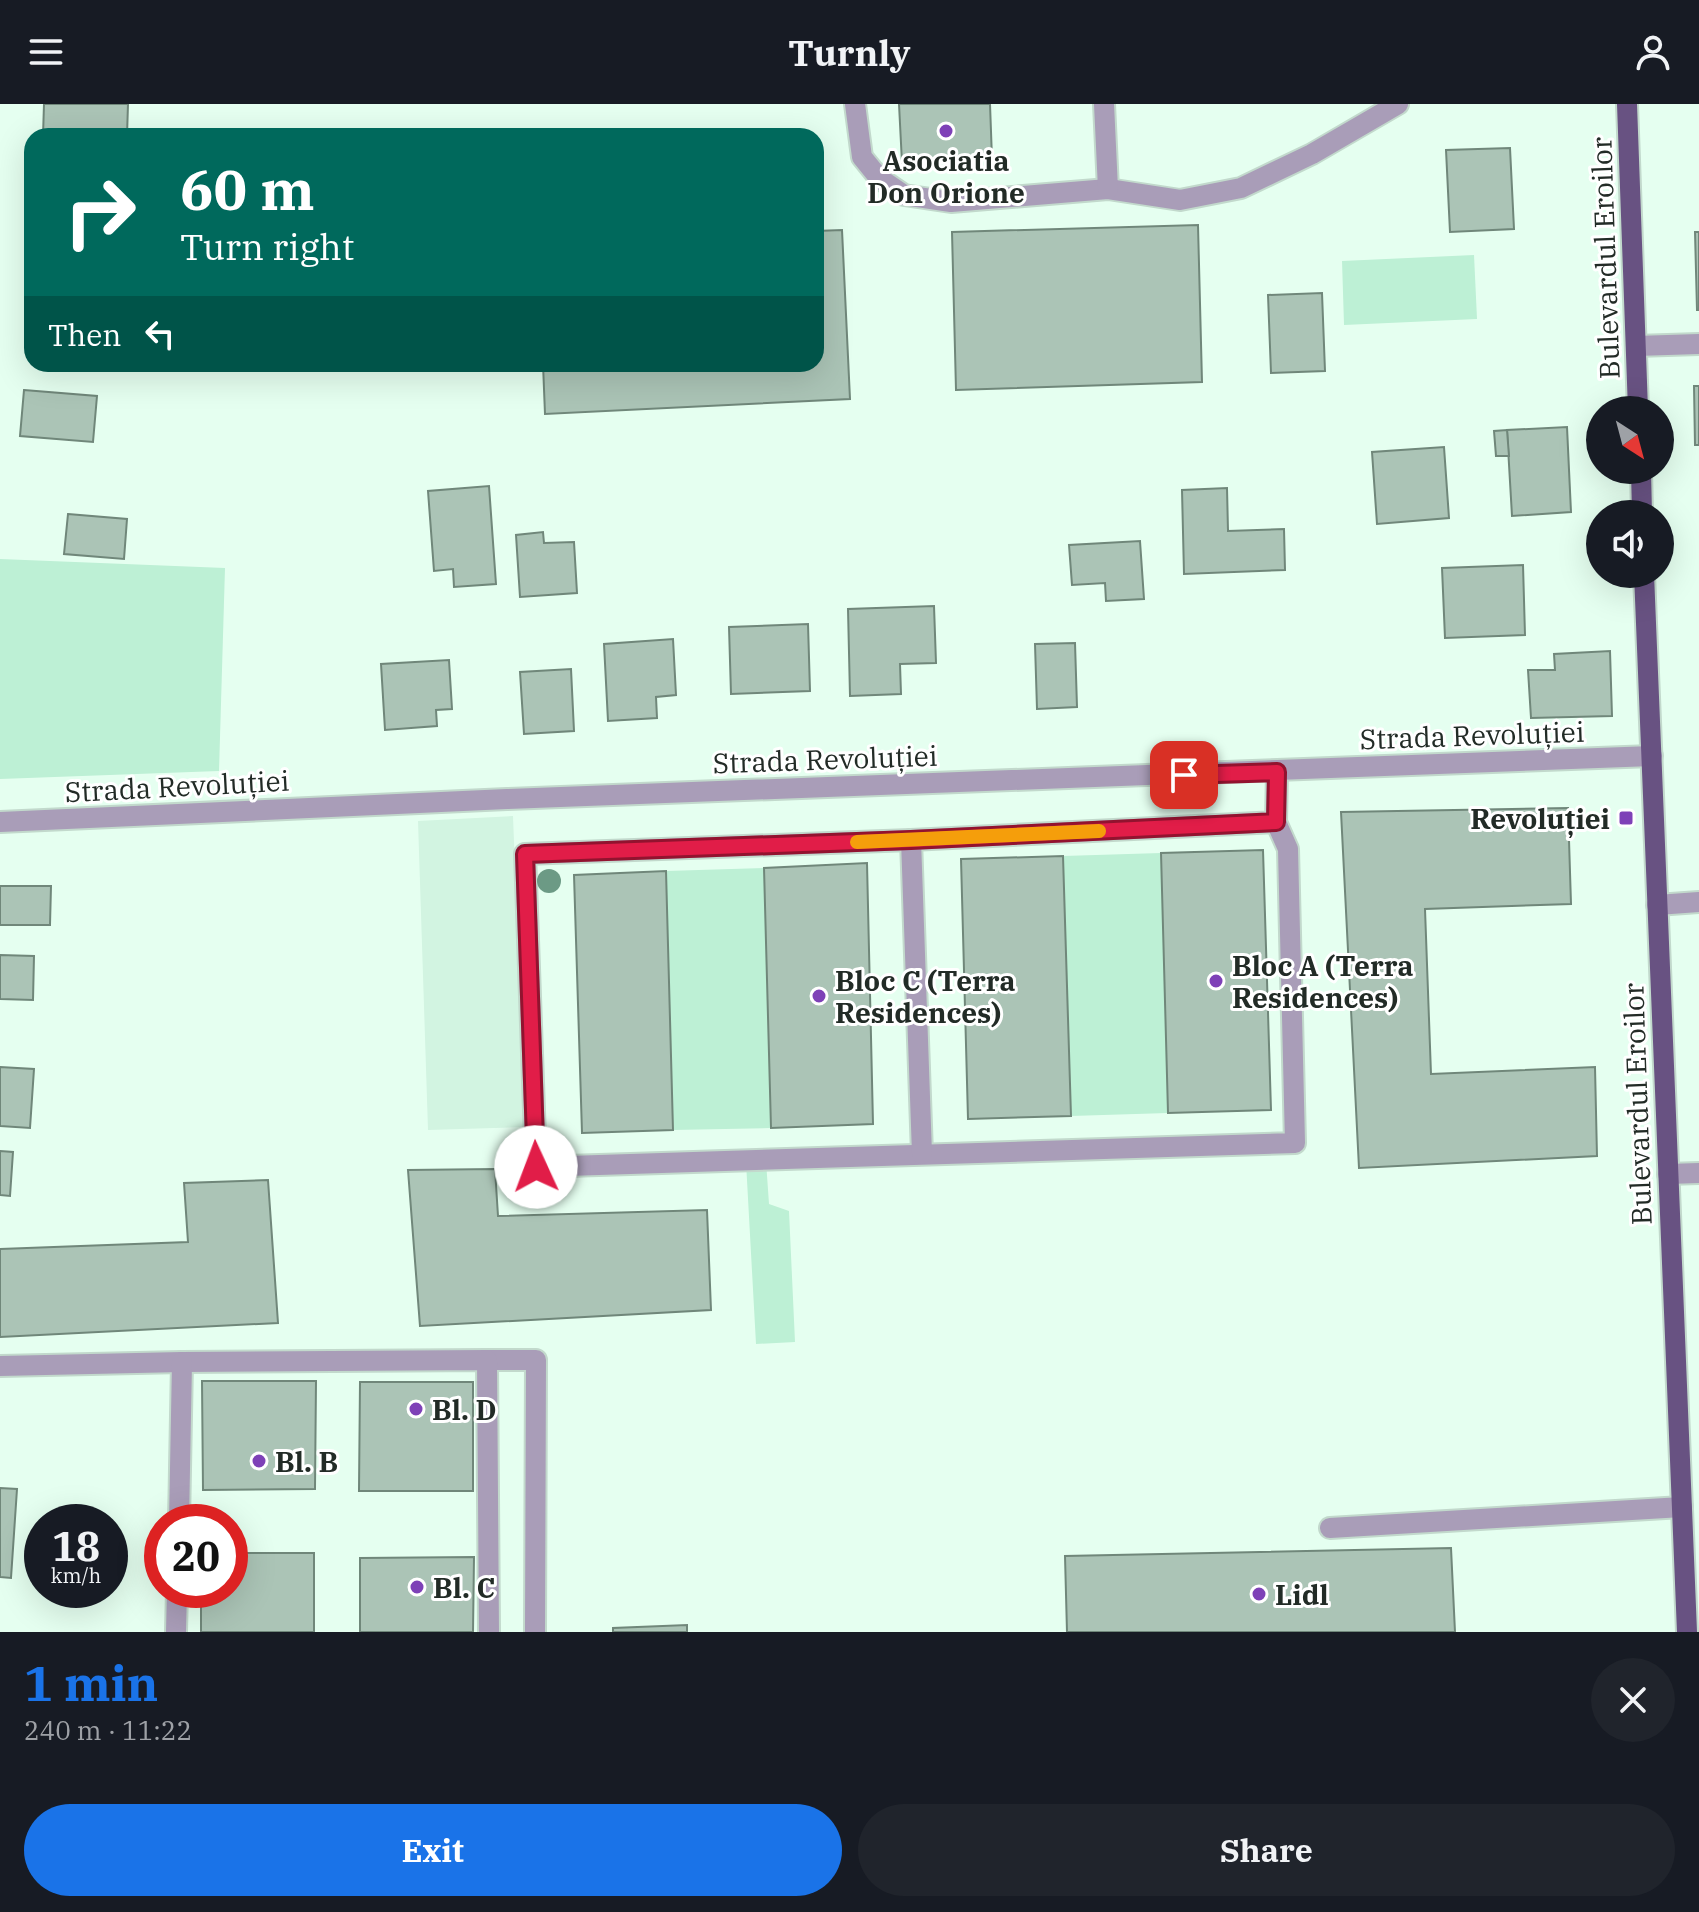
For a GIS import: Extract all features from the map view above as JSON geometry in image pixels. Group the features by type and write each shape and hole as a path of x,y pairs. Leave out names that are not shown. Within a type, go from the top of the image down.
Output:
{"main road":[{"name":"Bulevardul Eroilor","path":"1627,104 1638,396"},
{"name":"Bulevardul Eroilor","path":"1645,588 1687,1632"}],"street":[{"path":"855,104 862,157 879,178 904,195 951,202 1108,189 1180,200 1241,188 1312,154 1398,104"},
{"path":"1104,104 1108,189"},
{"path":"1636,346 1699,344"},
{"name":"Strada Revoluției","path":"0,822 507,799 1652,756"},
{"path":"1276,822 911,840 525,854 536,1167 1295,1143 1288,849 1276,822 1277,772"},
{"path":"911,840 922,1154"},
{"path":"1657,905 1699,902"},
{"path":"1668,1174 1699,1173"},
{"path":"487,1360 489,1632"},
{"path":"0,1366 536,1360 535,1632"},
{"path":"179,1504 182,1362"},
{"path":"1330,1528 1682,1507"},
{"path":"176,1632 177,1608"}],"shaded area":[{"path":"1474,255 1477,319 1344,325 1342,261"},
{"path":"0,559 225,568 219,771 0,779"},
{"path":"513,816 525,1127 428,1130 418,821"},
{"path":"1161,853 1168,1113 1071,1116 1063,856"},
{"path":"764,868 771,1128 673,1130 666,871"},
{"path":"766,1161 769,1204 789,1211 795,1342 756,1344 746,1162"}],"building":[{"path":"44,104 128,104 127,128 43,128"},
{"name":"Asociatia Don Orione","path":"899,104 990,104 992,159 902,163"},
{"path":"1510,148 1514,229 1450,232 1446,150"},
{"path":"1198,225 1202,382 956,390 952,232"},
{"path":"842,230 850,399 545,414 543,372 824,372 824,231"},
{"path":"1695,232 1699,232 1699,310 1697,310"},
{"path":"1322,293 1325,371 1271,373 1268,295"},
{"path":"1694,386 1699,386 1699,445 1695,445"},
{"path":"24,390 97,396 93,442 20,436"},
{"path":"1567,427 1571,512 1512,516 1507,430"},
{"path":"1507,430 1509,456 1496,456 1494,431"},
{"path":"1444,447 1449,518 1377,524 1372,452"},
{"path":"489,486 496,584 454,587 453,569 434,571 428,491"},
{"path":"1227,488 1228,531 1284,529 1285,570 1184,574 1182,490"},
{"path":"68,514 127,519 124,559 64,554"},
{"path":"543,532 544,543 574,542 577,593 520,597 516,535"},
{"path":"1140,541 1144,599 1106,601 1105,583 1072,585 1069,545"},
{"path":"1523,565 1525,635 1445,638 1442,568"},
{"path":"934,606 936,663 900,664 901,694 850,696 848,609"},
{"path":"808,624 810,691 731,694 729,627"},
{"path":"673,639 676,695 656,697 657,718 608,721 604,644"},
{"path":"1075,643 1077,707 1037,709 1035,644"},
{"path":"1610,651 1612,716 1531,718 1528,670 1555,670 1554,654"},
{"path":"449,660 452,709 436,710 437,726 385,730 381,664"},
{"path":"571,669 574,731 524,734 520,672"},
{"path":"1568,808 1571,904 1425,909 1431,1074 1595,1067 1597,1156 1359,1168 1341,812"},
{"name":"Bloc A (Terra Residences)","path":"1263,850 1271,1110 1168,1113 1161,853"},
{"path":"1063,856 1071,1116 968,1119 961,859"},
{"name":"Bloc C (Terra Residences)","path":"867,863 873,1124 771,1128 764,868"},
{"path":"666,871 673,1130 582,1133 574,875"},
{"path":"0,886 51,886 50,925 0,925"},
{"path":"0,955 34,956 33,1000 0,999"},
{"path":"0,1067 34,1069 30,1128 0,1126"},
{"path":"0,1151 13,1152 10,1196 0,1195"},
{"path":"495,1169 498,1216 707,1210 711,1310 420,1326 408,1170"},
{"path":"268,1180 278,1323 0,1337 0,1249 188,1242 184,1183"},
{"name":"Bl. B","path":"202,1381 316,1381 315,1489 203,1490"},
{"name":"Bl. D","path":"360,1382 473,1382 473,1491 359,1491"},
{"path":"0,1488 17,1489 11,1578 0,1577"},
{"name":"Lidl","path":"1451,1548 1455,1632 1067,1632 1065,1556"},
{"path":"248,1553 314,1553 314,1632 201,1632 201,1608 248,1608"},
{"name":"Bl. C","path":"474,1557 473,1632 360,1632 360,1558"},
{"path":"687,1625 687,1632 613,1632 613,1628"}],"slow traffic":[{"path":"857,842 1099,831"}],"place":[{"name":"Asociatia Don Orione","path":"946,131"},
{"name":"Revoluției","path":"1626,818"},
{"name":"Bloc A (Terra Residences)","path":"1216,981"},
{"name":"Bloc C (Terra Residences)","path":"819,996"},
{"name":"Bl. D","path":"416,1409"},
{"name":"Bl. B","path":"259,1461"},
{"name":"Bl. C","path":"417,1587"},
{"name":"Lidl","path":"1259,1594"}],"route":[{"path":"536,1167 525,854 911,840 1276,822 1277,772 1184,775"}]}
